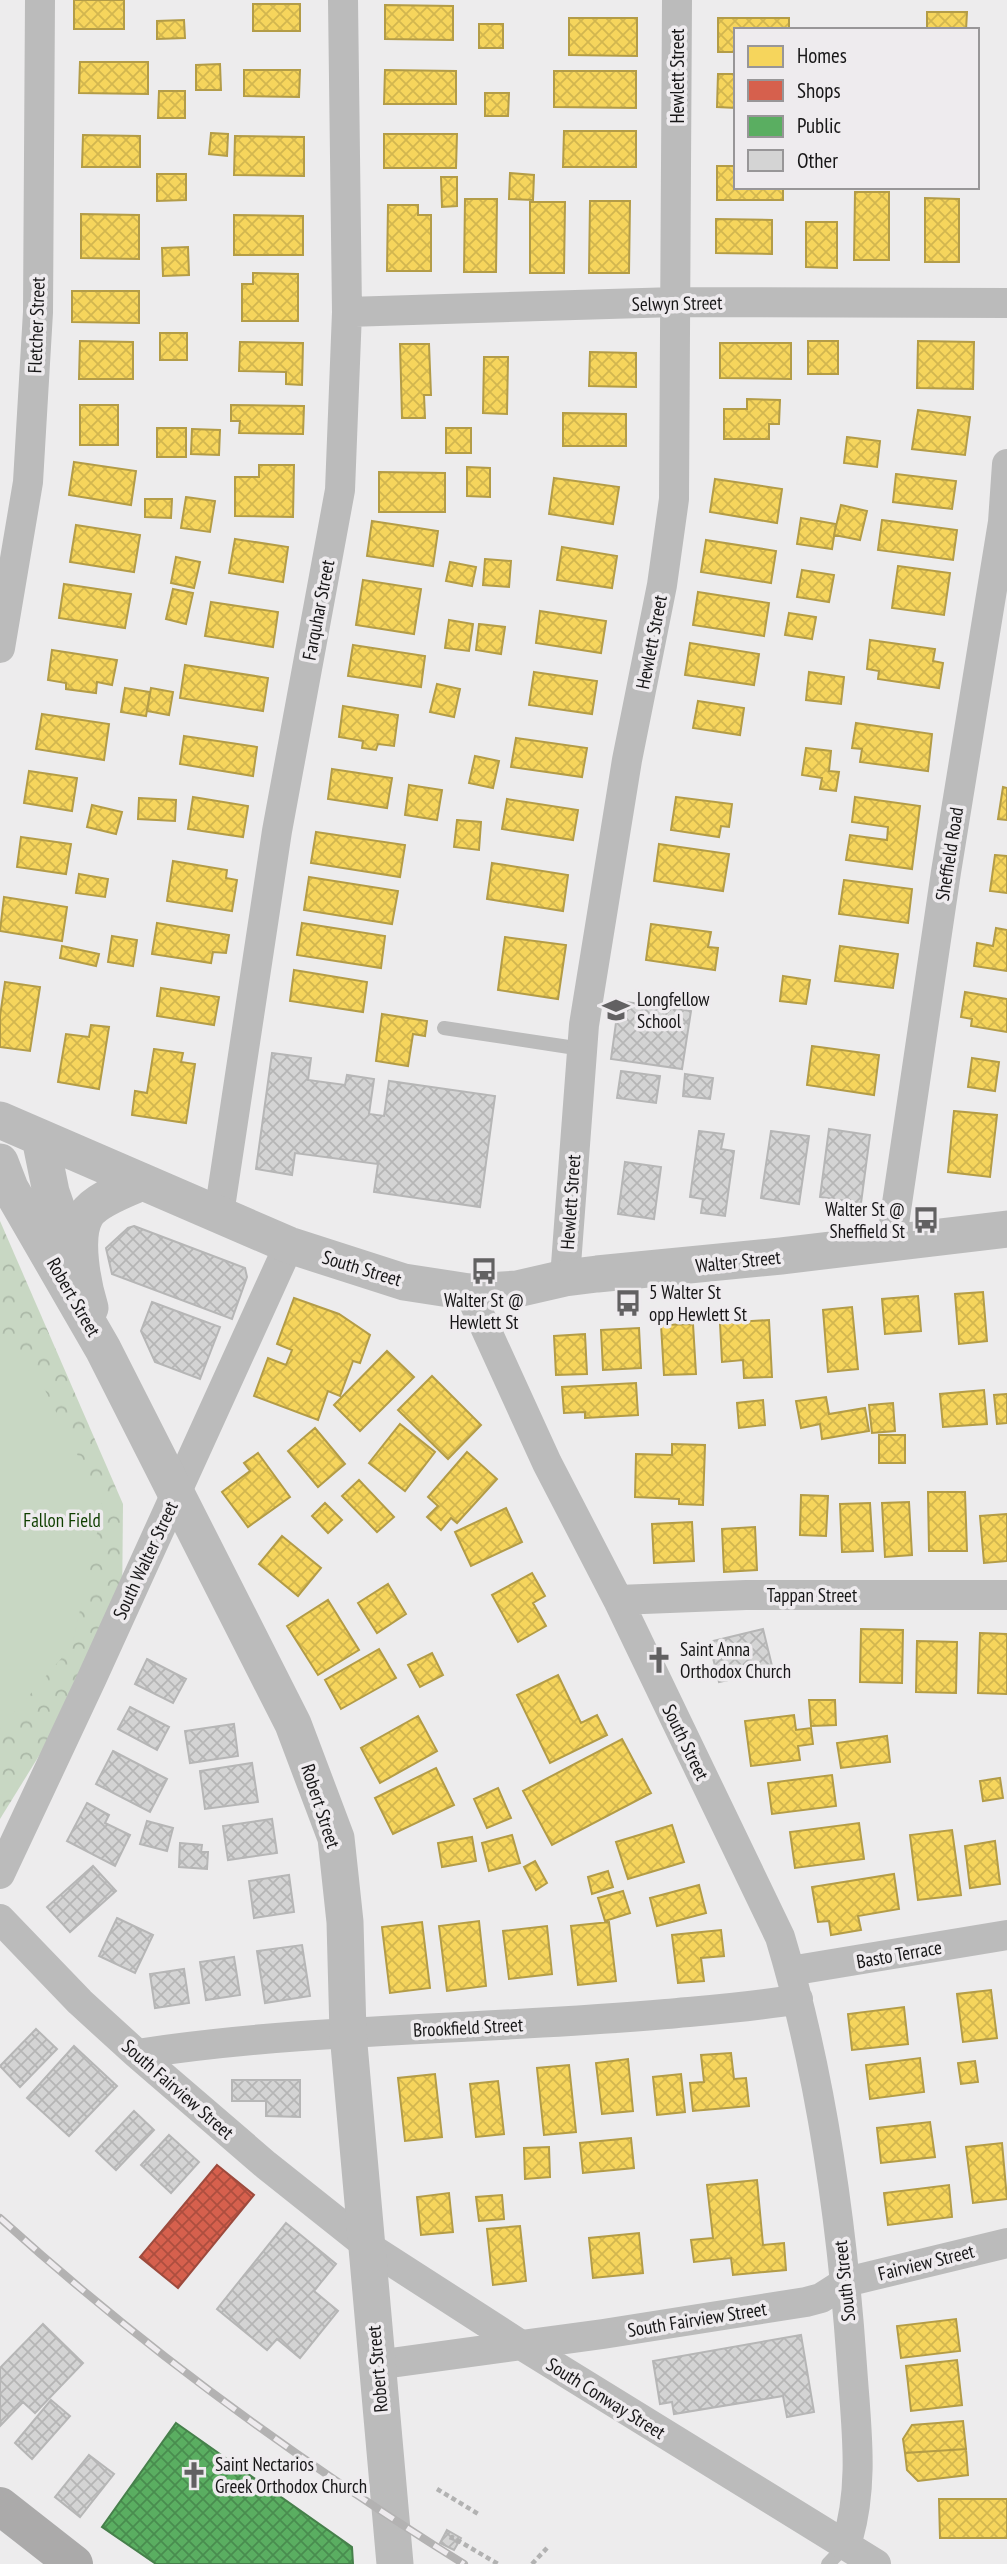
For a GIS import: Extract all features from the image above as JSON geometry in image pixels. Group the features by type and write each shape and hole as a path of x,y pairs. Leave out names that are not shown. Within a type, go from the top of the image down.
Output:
{"main road":[{"path":"0,2506 74,2564"}],"street":[{"name":"Fletcher Street","path":"0,648 28,482 38,312 40,0"},
{"name":"Farquhar Street","path":"219,1214 277,831 340,490 347,312 344,0"},
{"name":"Hewlett Street","path":"565,1278 584,1025 627,760 662,585 674,499 677,0"},
{"name":"Selwyn Street","path":"347,312 676,302 1007,303"},
{"name":"Sheffield Road","path":"891,1244 948,858 1003,522 1007,464"},
{"name":"South Street","path":"0,1120 289,1245 404,1282 469,1292 547,1463 618,1600 780,1937 790,1971 826,2137 846,2282 859,2485 853,2523 840,2558"},
{"name":"Robert Street","path":"40,1138 51,1192 85,1291"},
{"name":"Robert Street","path":"0,1162 10,1188 103,1349 293,1724 335,1838 345,1922 348,2033 395,2564"},
{"path":"103,1349 85,1291 79,1240 86,1215 107,1197 142,1182"},
{"name":"Walter Street","path":"469,1292 517,1289 565,1278 1007,1230"},
{"name":"South Walter Street","path":"0,1874 289,1245"},
{"name":"Tappan Street","path":"618,1600 746,1595 1007,1595"},
{"name":"South Fairview Street","path":"0,1919 62,1984 137,2054 266,2165 369,2247"},
{"name":"Basto Terrace","path":"790,1971 1007,1935"},
{"name":"Brookfield Street","path":"137,2054 230,2042 607,2019 798,1999"},
{"name":"Fairview Street","path":"846,2282 1007,2242"},
{"name":"South Conway Street","path":"369,2247 840,2558 876,2564"},
{"name":"South Fairview Street","path":"376,2365 806,2302 821,2298 846,2282"}],"lane":[{"path":"444,1028 582,1049"}],"path":[{"path":"438,2489 480,2515"},
{"path":"450,2540 452,2537 498,2564"},
{"path":"533,2564 547,2548"}],"green space":[{"name":"Fallon Field","path":"0,1221 123,1504 122,1609 50,1738 0,1819"},
{"path":"0,1337 45,1390 103,1506 72,1646 0,1729"}],"building: Homes":[{"path":"74,0 124,0 124,29 74,29"},
{"path":"253,4 300,4 300,31 253,31"},
{"path":"385,5 453,6 453,40 385,39"},
{"path":"927,12 967,12 966,28 927,28"},
{"path":"569,18 637,18 637,56 569,55"},
{"path":"718,18 789,18 789,28 734,28 734,52 718,52"},
{"path":"184,20 185,38 157,39 157,21"},
{"path":"479,24 503,24 503,48 479,48"},
{"path":"80,62 148,62 148,94 79,93"},
{"path":"220,64 221,90 196,90 196,65"},
{"path":"244,70 300,70 299,97 244,96"},
{"path":"385,70 456,71 456,104 384,104"},
{"path":"554,71 636,71 636,108 554,107"},
{"path":"718,74 734,74 734,108 717,107"},
{"path":"159,91 185,91 185,118 158,118"},
{"path":"485,93 509,93 508,116 485,116"},
{"path":"564,131 636,131 636,167 563,167"},
{"path":"211,133 228,134 227,156 209,154"},
{"path":"384,134 457,134 456,168 384,168"},
{"path":"83,135 140,136 140,167 82,167"},
{"path":"235,136 304,137 304,176 234,175"},
{"path":"717,166 734,166 734,189 783,189 783,200 717,200"},
{"path":"510,173 534,175 533,200 509,199"},
{"path":"157,174 186,174 186,200 157,201"},
{"path":"441,177 457,177 457,206 442,207"},
{"path":"855,192 889,192 889,260 854,260"},
{"path":"925,198 959,199 959,262 925,262"},
{"path":"465,199 497,199 496,272 464,272"},
{"path":"590,201 630,201 629,273 589,273"},
{"path":"530,202 565,202 564,273 530,273"},
{"path":"388,205 418,205 418,215 431,215 431,271 387,271"},
{"path":"81,214 139,215 139,259 81,258"},
{"path":"234,215 303,216 303,255 234,255"},
{"path":"716,219 772,220 772,254 716,253"},
{"path":"806,222 837,222 837,268 806,267"},
{"path":"188,247 189,275 163,276 162,248"},
{"path":"253,273 298,274 298,321 242,321 242,284 253,284"},
{"path":"72,291 139,291 139,323 72,322"},
{"path":"160,333 187,333 187,360 160,360"},
{"path":"80,341 133,342 133,379 79,379"},
{"path":"808,341 838,341 838,374 808,374"},
{"path":"918,341 974,342 973,389 917,388"},
{"path":"240,342 303,343 302,385 286,384 286,372 239,371"},
{"path":"720,343 791,343 791,379 720,378"},
{"path":"400,344 429,344 431,395 424,395 425,418 402,418"},
{"path":"590,352 636,353 636,387 589,386"},
{"path":"484,357 508,357 507,414 483,413"},
{"path":"747,399 780,400 779,424 769,424 769,439 724,439 724,409 747,409"},
{"path":"80,405 118,405 118,445 80,445"},
{"path":"231,405 304,406 303,434 239,433 240,421 231,421"},
{"path":"918,410 970,417 965,455 912,449"},
{"path":"563,413 626,414 626,446 563,446"},
{"path":"157,428 186,428 186,457 157,457"},
{"path":"446,428 471,428 471,453 446,453"},
{"path":"192,429 220,430 219,455 191,454"},
{"path":"847,437 880,441 877,467 844,463"},
{"path":"74,462 136,471 131,505 69,495"},
{"path":"259,465 294,465 293,517 235,516 235,477 259,477"},
{"path":"467,467 490,468 490,497 467,496"},
{"path":"379,472 445,473 445,512 379,512"},
{"path":"896,474 956,481 952,509 893,502"},
{"path":"554,478 619,487 613,524 549,514"},
{"path":"715,479 782,489 777,523 710,512"},
{"path":"186,497 215,501 210,532 181,528"},
{"path":"145,499 172,499 171,518 145,517"},
{"path":"841,505 867,511 860,540 834,535"},
{"path":"801,518 836,524 832,549 797,544"},
{"path":"882,520 957,530 953,560 878,550"},
{"path":"372,521 438,531 433,566 367,556"},
{"path":"76,525 140,535 134,572 70,562"},
{"path":"235,539 288,547 283,582 229,573"},
{"path":"706,540 776,551 771,583 701,572"},
{"path":"562,547 617,556 612,588 557,580"},
{"path":"176,557 200,562 194,588 171,583"},
{"path":"485,559 511,561 509,587 483,585"},
{"path":"450,562 476,567 472,586 446,581"},
{"path":"898,566 950,573 944,615 892,608"},
{"path":"802,570 834,575 829,602 797,597"},
{"path":"363,580 421,589 414,634 356,625"},
{"path":"64,584 131,594 125,628 59,618"},
{"path":"173,589 193,593 186,624 166,619"},
{"path":"698,592 769,603 764,636 693,625"},
{"path":"211,602 278,612 273,647 205,636"},
{"path":"540,611 606,621 601,653 536,643"},
{"path":"789,613 816,617 812,639 785,635"},
{"path":"449,620 473,624 469,651 445,648"},
{"path":"479,624 505,627 501,654 476,650"},
{"path":"870,640 935,649 933,661 943,663 939,688 878,679 879,671 867,669"},
{"path":"690,643 759,654 754,685 685,675"},
{"path":"353,645 425,656 421,687 348,676"},
{"path":"52,650 117,660 112,685 97,682 96,693 66,689 66,683 48,680"},
{"path":"185,665 268,678 263,711 180,698"},
{"path":"534,672 597,681 592,714 529,705"},
{"path":"809,672 844,677 841,704 806,700"},
{"path":"437,684 460,689 454,717 430,712"},
{"path":"125,688 150,692 146,716 121,712"},
{"path":"151,688 173,692 169,715 147,711"},
{"path":"698,701 744,708 740,735 693,728"},
{"path":"343,706 398,715 394,746 378,744 376,750 362,748 363,741 339,737"},
{"path":"42,714 109,724 104,760 36,749"},
{"path":"856,723 932,734 928,771 860,762 862,749 852,748"},
{"path":"184,736 257,747 253,776 180,764"},
{"path":"516,738 587,748 582,777 511,767"},
{"path":"806,748 831,751 829,771 839,772 836,791 820,789 822,778 802,775"},
{"path":"475,756 499,761 493,788 469,783"},
{"path":"332,769 392,778 387,808 328,799"},
{"path":"29,771 77,778 72,811 24,803"},
{"path":"409,785 442,790 437,820 405,815"},
{"path":"1003,787 1007,788 1007,820 998,819"},
{"path":"193,797 248,806 243,837 188,829"},
{"path":"676,797 732,804 729,827 721,826 719,837 671,830"},
{"path":"855,797 920,806 912,869 846,860 850,835 887,840 888,827 852,822"},
{"path":"139,798 176,800 175,821 138,819"},
{"path":"507,799 578,810 573,840 502,829"},
{"path":"92,805 122,812 116,834 87,827"},
{"path":"457,820 481,822 479,850 454,847"},
{"path":"316,832 405,845 400,877 311,863"},
{"path":"21,837 71,844 66,874 17,867"},
{"path":"659,844 729,854 723,891 654,881"},
{"path":"995,855 1007,856 1007,893 990,891"},
{"path":"173,861 227,870 226,878 237,880 232,911 167,901"},
{"path":"492,863 568,875 563,911 487,899"},
{"path":"79,874 108,879 105,897 76,893"},
{"path":"309,877 398,891 392,924 304,910"},
{"path":"844,880 912,889 908,923 839,914"},
{"path":"4,897 67,907 62,941 0,931"},
{"path":"157,923 229,935 226,953 213,952 211,963 152,954"},
{"path":"302,923 385,936 381,968 297,955"},
{"path":"651,924 711,932 708,947 718,948 715,970 646,960"},
{"path":"996,928 1007,930 1007,971 974,966 977,943 993,946"},
{"path":"112,936 137,940 133,966 108,962"},
{"path":"505,937 566,945 558,999 498,990"},
{"path":"62,946 99,954 96,966 60,958"},
{"path":"840,946 898,954 893,988 835,981"},
{"path":"294,970 367,982 363,1012 290,1001"},
{"path":"783,976 810,980 806,1004 780,1001"},
{"path":"5,982 40,987 30,1051 0,1047 0,1016"},
{"path":"161,988 219,997 214,1025 157,1016"},
{"path":"965,992 1007,999 1007,1032 971,1026 972,1019 961,1017"},
{"path":"382,1014 427,1021 425,1036 413,1034 408,1066 376,1061"},
{"path":"91,1025 109,1027 99,1089 58,1082 66,1034 89,1037"},
{"path":"812,1046 879,1055 874,1095 807,1085"},
{"path":"154,1049 183,1053 181,1062 195,1064 186,1123 132,1115 135,1091 147,1093"},
{"path":"972,1058 999,1062 995,1091 968,1087"},
{"path":"954,1111 997,1115 990,1177 948,1172"},
{"path":"983,1292 987,1341 959,1344 955,1294"},
{"path":"918,1296 921,1331 885,1334 882,1299"},
{"path":"294,1298 339,1314 370,1335 360,1363 353,1361 340,1396 328,1391 318,1420 254,1396 268,1358 286,1365 292,1350 277,1344"},
{"path":"852,1307 858,1369 828,1372 823,1310"},
{"path":"769,1320 772,1377 744,1378 743,1360 722,1362 720,1323"},
{"path":"693,1324 696,1374 664,1375 661,1325"},
{"path":"639,1328 641,1368 603,1370 601,1330"},
{"path":"585,1334 587,1374 556,1375 554,1336"},
{"path":"387,1351 414,1377 360,1431 334,1405"},
{"path":"432,1376 481,1425 448,1459 398,1410"},
{"path":"636,1383 638,1415 585,1418 585,1412 564,1413 562,1387"},
{"path":"984,1390 987,1424 943,1427 940,1394"},
{"path":"1007,1394 1007,1423 997,1424 994,1395"},
{"path":"826,1397 829,1414 865,1408 869,1431 822,1439 820,1424 801,1428 796,1401"},
{"path":"763,1400 765,1425 739,1428 737,1403"},
{"path":"893,1403 895,1431 872,1433 869,1405"},
{"path":"400,1424 435,1452 405,1491 369,1463"},
{"path":"315,1428 345,1464 318,1487 288,1451"},
{"path":"879,1435 905,1435 905,1463 879,1463"},
{"path":"672,1444 705,1445 703,1505 679,1504 679,1499 635,1497 636,1454 672,1455"},
{"path":"467,1452 497,1479 457,1523 451,1518 441,1530 427,1517 438,1506 428,1497"},
{"path":"258,1453 290,1497 248,1527 222,1492 250,1471 244,1463"},
{"path":"359,1480 394,1517 377,1532 342,1496"},
{"path":"928,1492 965,1492 967,1551 929,1551"},
{"path":"801,1495 828,1496 826,1536 800,1535"},
{"path":"909,1502 912,1555 885,1557 882,1503"},
{"path":"325,1503 342,1520 328,1533 312,1516"},
{"path":"870,1503 873,1551 842,1552 840,1504"},
{"path":"506,1508 522,1542 471,1566 455,1532"},
{"path":"1007,1514 1007,1561 984,1563 980,1516"},
{"path":"692,1522 694,1561 654,1563 652,1524"},
{"path":"755,1527 757,1570 724,1572 722,1529"},
{"path":"282,1536 321,1568 298,1596 259,1564"},
{"path":"532,1573 545,1596 533,1603 546,1626 518,1642 492,1595"},
{"path":"388,1584 406,1614 377,1633 358,1603"},
{"path":"328,1600 359,1650 318,1675 287,1626"},
{"path":"861,1629 903,1630 902,1683 860,1682"},
{"path":"980,1633 1007,1634 1007,1694 978,1693"},
{"path":"917,1641 957,1642 956,1693 916,1692"},
{"path":"379,1649 396,1678 341,1709 325,1680"},
{"path":"432,1653 443,1675 420,1687 408,1665"},
{"path":"558,1675 581,1723 597,1715 607,1735 550,1763 517,1695"},
{"path":"809,1700 835,1700 836,1725 811,1726"},
{"path":"794,1715 796,1730 811,1728 813,1744 798,1746 800,1760 751,1766 745,1721"},
{"path":"418,1716 437,1751 380,1783 361,1748"},
{"path":"887,1736 890,1762 841,1768 837,1743"},
{"path":"622,1739 651,1793 552,1845 523,1791"},
{"path":"436,1768 454,1805 393,1834 375,1798"},
{"path":"832,1775 836,1806 772,1814 768,1783"},
{"path":"1000,1778 1003,1798 983,1801 980,1781"},
{"path":"498,1788 511,1818 487,1828 474,1799"},
{"path":"859,1823 864,1859 795,1868 790,1832"},
{"path":"672,1825 684,1862 628,1879 616,1842"},
{"path":"952,1830 961,1895 918,1900 910,1835"},
{"path":"512,1835 520,1863 489,1871 482,1843"},
{"path":"472,1837 476,1861 442,1867 438,1843"},
{"path":"995,1841 1000,1884 970,1888 965,1846"},
{"path":"535,1861 547,1883 536,1890 524,1867"},
{"path":"608,1871 613,1887 592,1894 588,1877"},
{"path":"894,1874 899,1909 858,1916 861,1930 831,1935 829,1921 818,1922 812,1887"},
{"path":"699,1885 706,1913 657,1926 650,1898"},
{"path":"623,1891 630,1913 605,1921 598,1898"},
{"path":"479,1921 486,1986 447,1991 439,1926"},
{"path":"422,1922 430,1988 390,1993 382,1927"},
{"path":"609,1922 616,1981 578,1985 571,1926"},
{"path":"547,1926 552,1974 509,1979 503,1931"},
{"path":"721,1930 724,1956 701,1958 704,1981 678,1983 672,1935"},
{"path":"991,1990 997,2038 963,2042 957,1994"},
{"path":"904,2007 908,2044 852,2050 848,2014"},
{"path":"731,2053 734,2079 746,2078 749,2106 693,2111 690,2083 704,2082 701,2055"},
{"path":"920,2058 924,2092 870,2099 866,2065"},
{"path":"628,2059 633,2111 602,2114 596,2063"},
{"path":"975,2061 978,2082 961,2084 958,2063"},
{"path":"569,2065 576,2132 544,2135 537,2068"},
{"path":"435,2074 442,2137 405,2141 398,2078"},
{"path":"681,2074 685,2112 657,2115 653,2077"},
{"path":"498,2081 504,2134 476,2137 470,2084"},
{"path":"930,2122 935,2157 881,2163 877,2128"},
{"path":"631,2138 634,2168 583,2173 580,2143"},
{"path":"1002,2143 1007,2199 973,2203 966,2147"},
{"path":"549,2147 550,2177 525,2179 524,2148"},
{"path":"757,2180 763,2245 784,2243 786,2270 733,2275 731,2258 694,2262 691,2240 713,2238 707,2185"},
{"path":"949,2185 952,2217 888,2225 884,2193"},
{"path":"449,2193 453,2232 421,2235 417,2197"},
{"path":"502,2195 504,2219 479,2221 476,2197"},
{"path":"520,2226 526,2281 493,2285 487,2229"},
{"path":"639,2233 643,2273 593,2278 589,2238"},
{"path":"956,2319 960,2351 901,2358 897,2326"},
{"path":"957,2360 962,2405 911,2411 906,2366"},
{"path":"963,2421 966,2449 905,2453 903,2439 912,2425"},
{"path":"966,2449 968,2475 918,2481 907,2470 905,2453"},
{"path":"939,2499 1007,2499 1007,2538 940,2538"}],"building: Shops":[{"path":"217,2165 254,2195 178,2288 140,2257"}],"building: Public":[{"name":"Saint Nectarios Greek Orthodox Church","path":"176,2423 352,2547 353,2564 156,2564 102,2527"}],"building: Other":[{"path":"619,1001 691,1011 682,1069 611,1059"},
{"path":"272,1053 311,1058 308,1080 345,1085 347,1075 374,1079 369,1114 384,1116 389,1081 495,1096 480,1207 374,1192 378,1164 295,1153 292,1175 256,1169"},
{"path":"621,1071 660,1076 656,1103 617,1098"},
{"path":"685,1074 713,1078 710,1099 683,1096"},
{"path":"829,1129 870,1135 861,1203 820,1197"},
{"path":"699,1131 724,1134 721,1149 734,1151 725,1216 701,1213 703,1199 690,1197"},
{"path":"771,1131 809,1136 799,1204 761,1198"},
{"path":"625,1162 661,1167 654,1219 618,1214"},
{"path":"134,1226 245,1268 247,1277 232,1319 112,1274 106,1248 128,1228"},
{"path":"152,1302 220,1327 200,1379 155,1362 141,1331"},
{"path":"763,1629 773,1670 719,1682 709,1642"},
{"path":"147,1659 186,1679 173,1703 135,1684"},
{"path":"130,1707 169,1727 157,1750 118,1729"},
{"path":"234,1724 238,1756 190,1763 185,1731"},
{"path":"113,1751 167,1779 150,1812 96,1784"},
{"path":"252,1763 258,1802 205,1809 200,1771"},
{"path":"87,1803 109,1815 105,1823 130,1835 115,1866 67,1841"},
{"path":"272,1819 277,1853 228,1860 223,1826"},
{"path":"147,1821 173,1828 167,1851 140,1844"},
{"path":"180,1843 202,1845 201,1852 208,1852 207,1869 179,1867"},
{"path":"93,1866 116,1891 70,1932 47,1907"},
{"path":"289,1875 294,1912 254,1918 249,1881"},
{"path":"117,1918 153,1935 135,1973 99,1956"},
{"path":"302,1945 310,1996 265,2003 257,1951"},
{"path":"234,1957 240,1995 206,2000 200,1962"},
{"path":"184,1969 189,2003 155,2008 150,1974"},
{"path":"36,2029 57,2049 20,2087 0,2066"},
{"path":"74,2046 117,2086 69,2136 27,2098"},
{"path":"232,2080 300,2080 300,2117 266,2116 266,2101 232,2101"},
{"path":"134,2111 154,2130 116,2170 96,2151"},
{"path":"169,2135 199,2162 171,2193 141,2165"},
{"path":"286,2223 336,2264 314,2291 338,2311 300,2358 277,2339 267,2350 217,2309"},
{"path":"43,2324 83,2363 35,2413 23,2402 0,2426 0,2368"},
{"path":"801,2335 814,2412 787,2417 783,2396 674,2414 672,2402 660,2404 653,2361"},
{"path":"51,2400 70,2416 32,2459 15,2443"},
{"path":"89,2455 114,2474 80,2517 55,2497"},
{"path":"447,2530 461,2538 454,2550 440,2543"}],"railway":[{"path":"0,2218 110,2313 224,2402 342,2485 464,2564"}],"place":[{"name":"Longfellow School","path":"616,1010"},
{"name":"Walter St @ Sheffield St","path":"926,1220"},
{"name":"Walter St @ Hewlett St","path":"484,1271"},
{"name":"5 Walter St opp Hewlett St","path":"628,1303"},
{"name":"Saint Anna Orthodox Church","path":"659,1660"},
{"name":"Saint Nectarios Greek Orthodox Church","path":"194,2475"}]}
